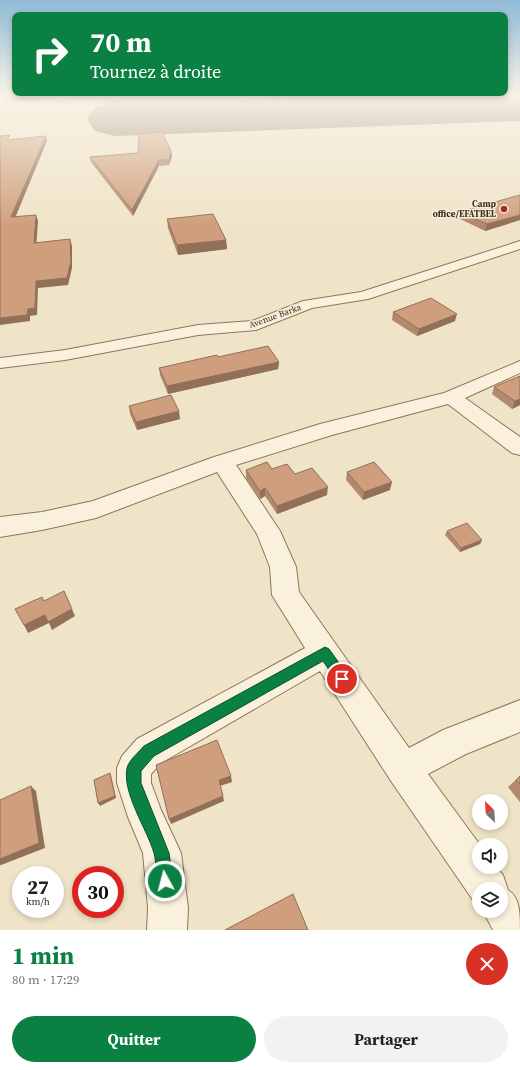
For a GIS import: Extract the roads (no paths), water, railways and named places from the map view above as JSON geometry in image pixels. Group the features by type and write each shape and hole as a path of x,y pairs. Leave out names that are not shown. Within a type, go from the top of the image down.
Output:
{"street":[{"name":"Avenue Barka","path":"0,363 65,355 198,330 236,328 256,325 309,304 363,296 520,245"},
{"path":"0,527 42,521 96,509 222,462 328,429 451,397 520,366"},
{"path":"451,397 520,448"},
{"path":"222,462 268,531 283,567 286,594 403,769 483,882"},
{"path":"167,930 168,908 162,853 146,817 134,783 134,768 149,751 325,653"},
{"path":"403,769 456,742 520,716"},
{"path":"508,918 516,930"}],"place":[{"name":"Camp office/EFATBEL","path":"504,209"}]}
